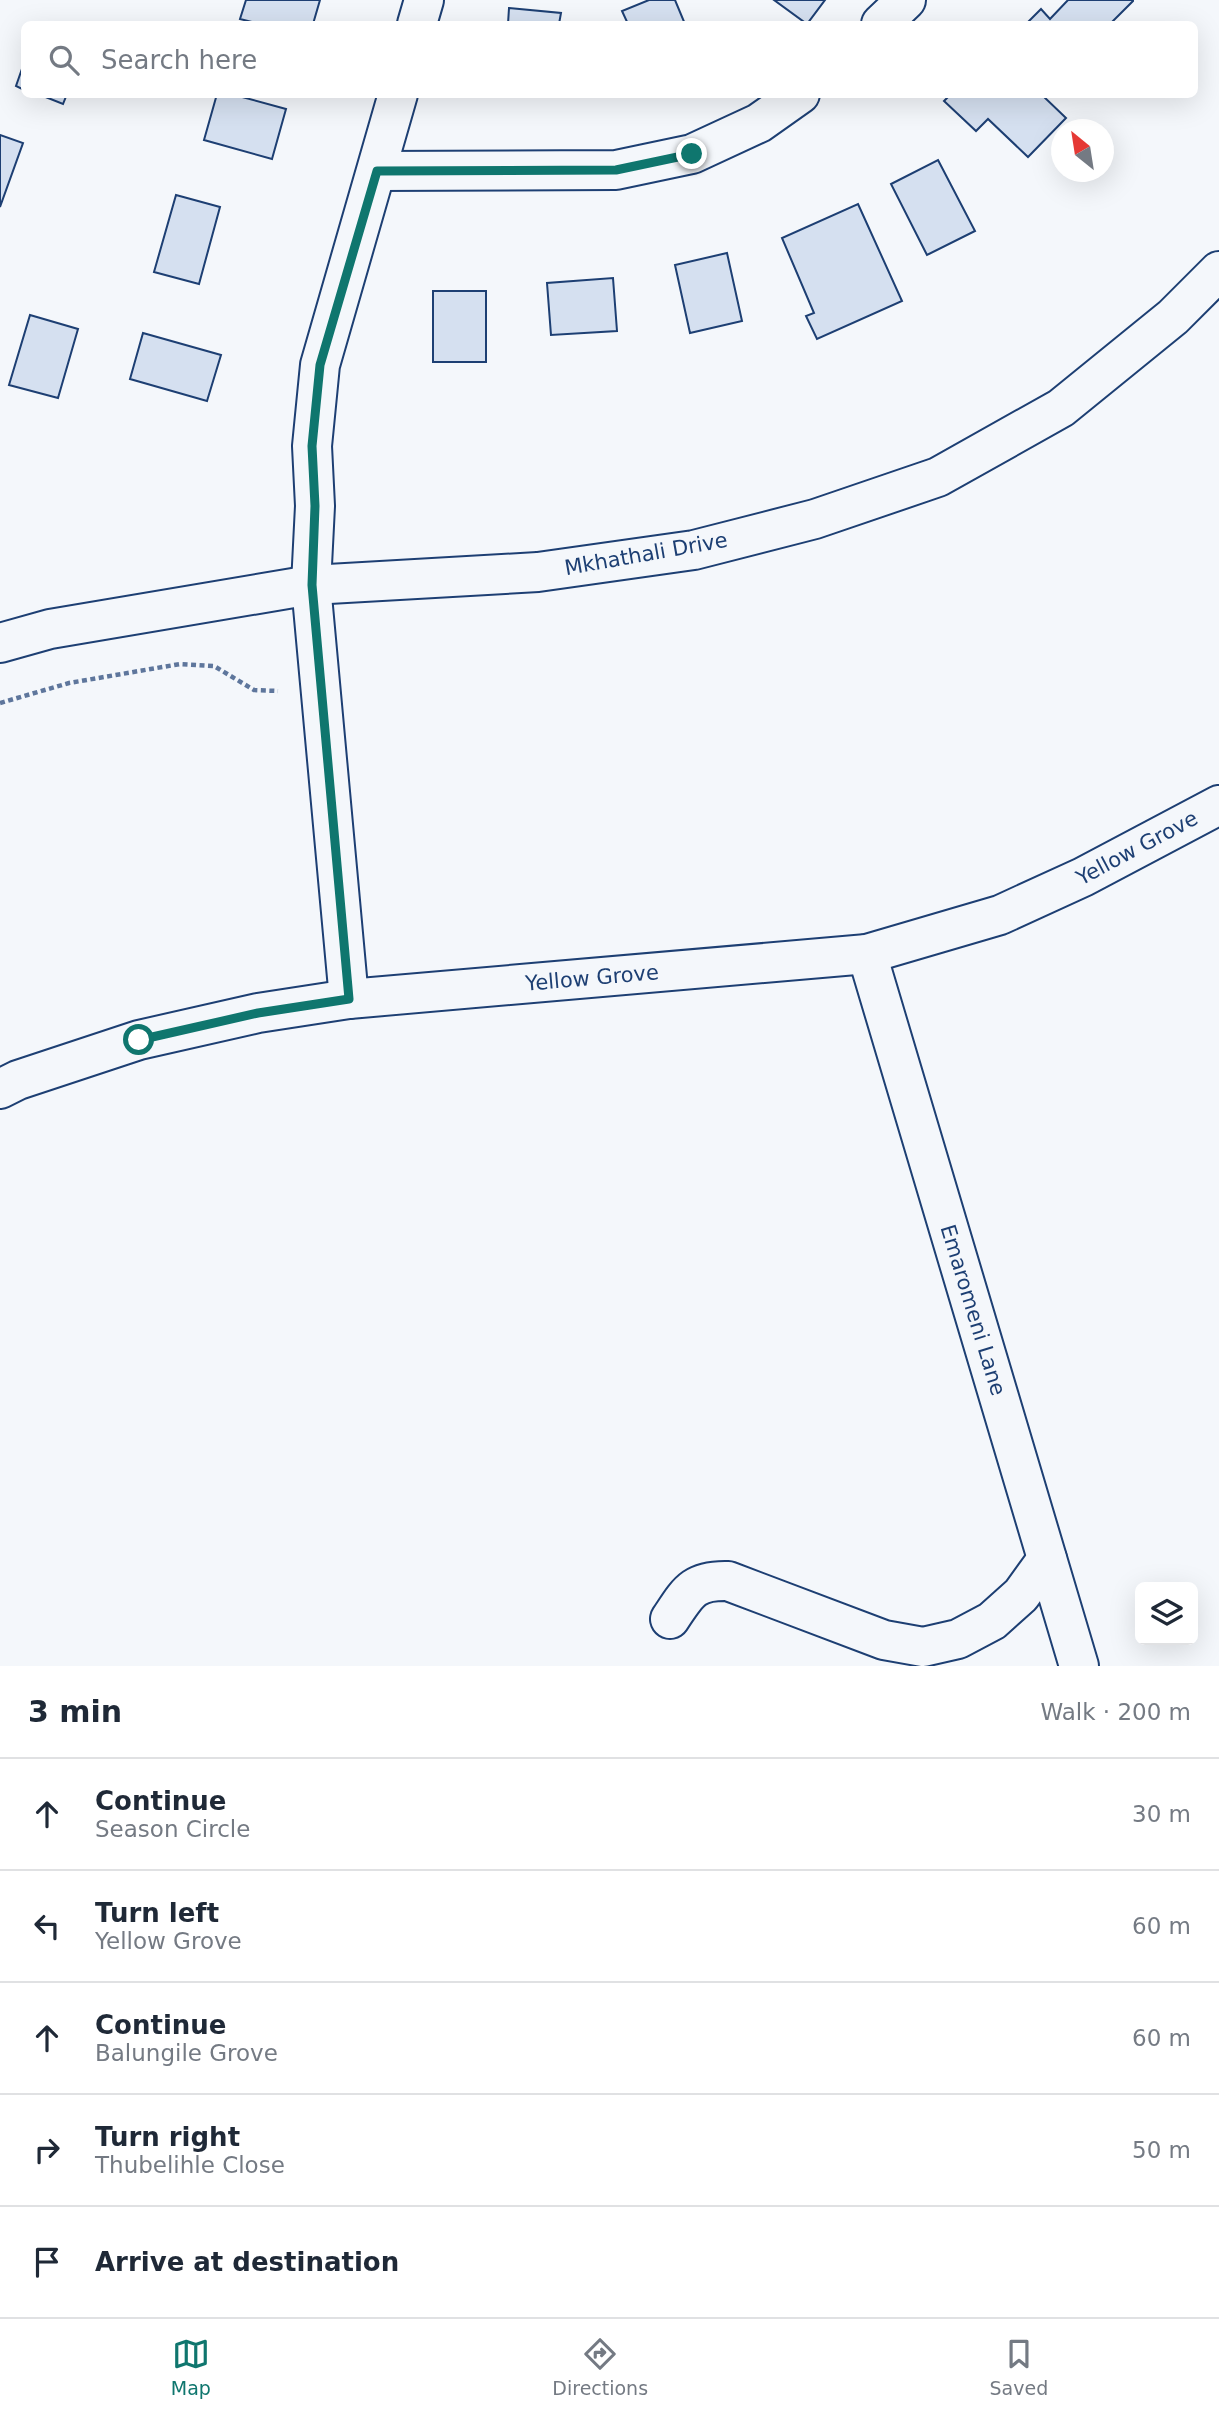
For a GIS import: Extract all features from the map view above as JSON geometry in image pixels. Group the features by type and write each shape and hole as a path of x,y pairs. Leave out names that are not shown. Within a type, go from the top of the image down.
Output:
{"street":[{"path":"418,21 424,0"},
{"path":"884,21 906,0"},
{"path":"349,999 312,585 315,506 312,446 320,365 397,98"},
{"path":"377,171 616,170 692,154 759,123 794,98"},
{"name":"Mkhathali Drive","path":"0,643 50,629 312,585 538,572 694,550 815,519 938,477 1061,408 1173,317 1219,271"},
{"name":"Yellow Grove","path":"0,1089 18,1080 139,1040 258,1013 349,999 867,954 1000,915 1083,877 1219,805"},
{"name":"Emaromeni Lane","path":"867,954 1079,1666"},
{"path":"670,1619 690,1589 708,1580 728,1581 884,1640 923,1647 958,1639 992,1621 1021,1595 1047,1559"}],"path":[{"path":"0,703 69,683 180,664 214,666 254,690 321,692"}],"building":[{"path":"246,0 320,0 314,21 240,19"},
{"path":"649,0 675,0 684,21 627,21 622,11"},
{"path":"774,0 825,0 809,21 803,21"},
{"path":"1068,0 1133,0 1113,21 1029,21 1041,9 1050,19"},
{"path":"509,8 561,13 560,21 508,21"},
{"path":"21,72 21,88 16,86"},
{"path":"48,98 65,98 63,104"},
{"path":"216,98 246,98 286,109 272,159 204,140"},
{"path":"947,98 1045,98 1066,118 1051,119 1051,133 1028,157 988,119 976,131 944,101"},
{"path":"0,135 23,143 0,207"},
{"path":"938,160 975,231 927,255 891,184"},
{"path":"176,195 220,207 199,284 154,272"},
{"path":"858,204 902,301 817,339 806,316 814,313 782,238"},
{"path":"727,253 742,321 690,333 675,265"},
{"path":"613,278 617,331 551,335 547,283"},
{"path":"433,291 486,291 486,362 433,362"},
{"path":"30,315 78,329 58,398 9,385"},
{"path":"143,333 221,355 207,401 130,379"}],"route":[{"path":"139,1040 258,1013 349,999 312,585 315,506 312,446 320,365 377,171 616,170 692,154"}]}
